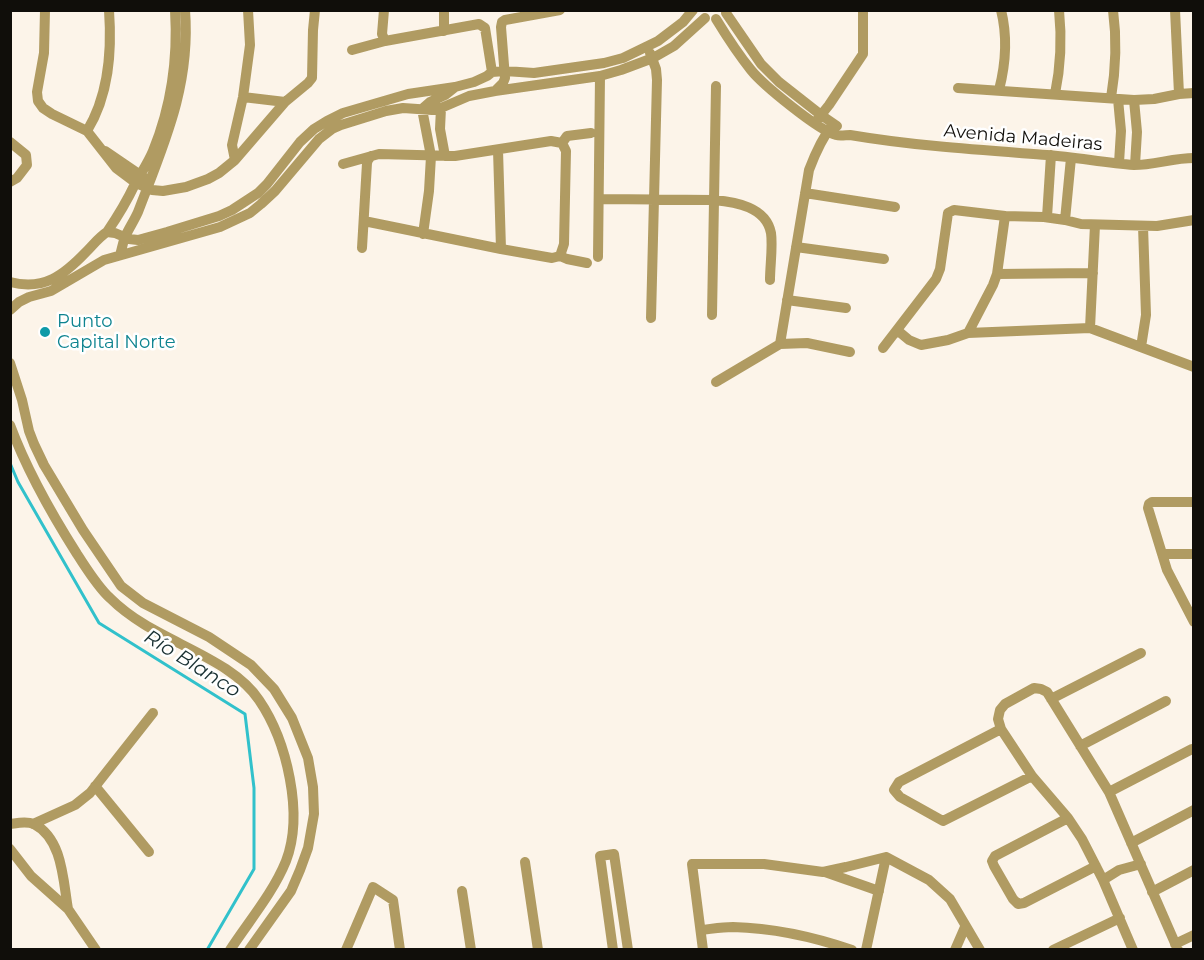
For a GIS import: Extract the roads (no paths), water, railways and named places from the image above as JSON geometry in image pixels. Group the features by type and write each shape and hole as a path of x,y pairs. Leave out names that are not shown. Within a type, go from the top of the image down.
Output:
{"street":[{"path":"45,10 44,53 37,92 38,101 52,114 87,131 101,149 115,156 143,182 163,191 186,187 208,179 235,160 285,102 308,83 312,78 315,10"},
{"path":"87,131 96,115 105,86 110,46 109,10"},
{"path":"120,255 125,238 134,221 143,182 170,93 176,43 175,10"},
{"path":"10,282 31,285 56,278 107,232 143,182 162,151 181,86 185,53 185,10"},
{"path":"235,160 232,146 243,97 250,45 248,10"},
{"path":"384,10 382,33 385,42"},
{"path":"444,10 444,31"},
{"path":"107,232 133,240 147,238 219,216 258,193 300,142 314,129 343,112 408,94 474,82 492,72 534,73 623,58 648,47 675,29 693,10"},
{"path":"818,119 863,54 863,10"},
{"path":"999,90 1006,56 1006,39 1001,10"},
{"path":"1055,94 1061,53 1059,10"},
{"path":"1113,10 1116,41 1115,98 1121,131 1119,163"},
{"path":"495,91 505,78 502,22 553,11"},
{"path":"10,310 19,302 51,291 104,260 220,227 250,213 275,191 319,139 332,129 386,111 403,108 432,110 469,96 600,76 621,70 653,58 674,46 706,16 727,11"},
{"name":"Avenida Madeiras","path":"727,11 761,64 818,119"},
{"path":"1177,11 1179,94"},
{"name":"Avenida Madeiras","path":"706,16 771,90 830,127 850,135 931,146 1051,155 1135,165 1194,158"},
{"path":"352,50 482,25 485,28 492,72"},
{"path":"489,48 503,46"},
{"path":"648,47 653,58 657,80 651,318"},
{"path":"752,71 761,64"},
{"path":"598,257 600,76"},
{"path":"712,315 716,86"},
{"path":"422,109 455,87"},
{"path":"958,88 1134,100 1194,93"},
{"path":"243,97 285,102"},
{"path":"1134,100 1137,132 1135,165"},
{"path":"441,108 440,129 446,156"},
{"path":"422,109 431,156 423,234"},
{"path":"780,344 809,170 830,127"},
{"path":"427,130 440,129"},
{"path":"562,143 567,136 591,133"},
{"path":"343,164 379,154 446,156 551,141 562,143"},
{"path":"10,142 26,155 27,165 17,178 10,182"},
{"path":"560,256 564,244 566,162 566,151 562,143"},
{"path":"498,150 501,249"},
{"path":"1047,218 1051,155"},
{"path":"362,248 367,164 371,156"},
{"path":"1065,220 1071,158"},
{"path":"805,193 895,207"},
{"path":"599,199 714,200 746,206 761,214 771,233 770,280"},
{"path":"883,348 936,279 948,213 954,210 1047,218 1095,225 1157,226 1194,220"},
{"path":"122,211 134,221 139,231 147,238"},
{"path":"968,333 997,274 1005,216"},
{"path":"364,221 501,249 552,258 560,256 587,263"},
{"path":"1090,328 1095,225"},
{"path":"1141,347 1146,315 1143,226"},
{"path":"95,243 98,254 104,260"},
{"path":"796,247 884,259"},
{"path":"997,274 1093,273"},
{"path":"788,300 846,308"},
{"path":"897,330 909,340 921,345 948,340 968,333 1090,328 1194,367"},
{"path":"716,382 780,344 807,343 849,352"},
{"path":"10,363 34,444 57,487 121,586 142,603 209,637 251,665 274,689 292,718 308,758 313,787 314,814 308,848 291,891 249,950"},
{"path":"10,425 30,474 68,540 108,597 133,618 199,653 239,679 258,698 274,725 284,754 291,787 294,815 291,846 274,885 230,950"},
{"path":"1194,502 1152,502 1148,508 1167,570 1190,609 1194,622"},
{"path":"1162,554 1194,554"},
{"path":"89,571 103,561"},
{"path":"199,653 209,637"},
{"path":"1051,699 1141,653"},
{"path":"1133,950 1103,880 1082,839 1068,818 1032,776 1001,729 998,719 1000,710 1005,704 1034,688 1047,692 1109,792 1176,946 1194,934"},
{"path":"1080,746 1166,701"},
{"path":"33,824 75,805 90,793 153,713"},
{"path":"1001,729 899,782 894,790 900,797 943,821 1032,776"},
{"path":"1109,792 1191,749"},
{"path":"95,786 149,852"},
{"path":"1131,843 1194,810"},
{"path":"1068,818 995,856 992,861 994,866 1013,899 1018,904 1024,903 1096,866"},
{"path":"10,825 22,822 33,824 50,839 61,865 68,909"},
{"path":"10,849 31,876 68,909 96,950"},
{"path":"613,950 600,856 614,854 628,950"},
{"path":"866,950 886,857"},
{"path":"823,872 886,857 929,880 950,899 980,950"},
{"path":"285,862 300,870"},
{"path":"525,862 538,950"},
{"path":"703,950 692,864 764,864 823,872 879,891"},
{"path":"1103,880 1119,870 1141,864"},
{"path":"1152,892 1194,870"},
{"path":"346,950 373,887 393,900 396,948"},
{"path":"462,891 471,950"},
{"path":"1053,950 1119,918"},
{"path":"701,930 733,927 766,930 795,934 852,950"},
{"path":"955,950 965,927"}],"waterway":[{"name":"Río Blanco","path":"10,463 18,482 99,623 245,714 254,788 254,869 207,950"}],"place":[{"name":"Punto Capital Norte","path":"45,332"}]}
